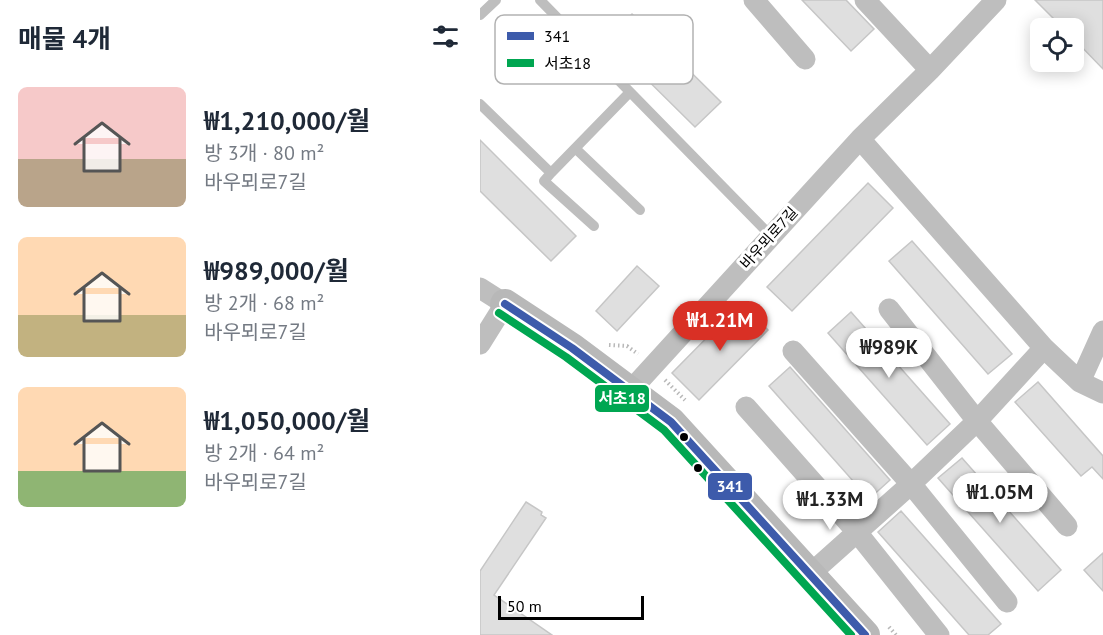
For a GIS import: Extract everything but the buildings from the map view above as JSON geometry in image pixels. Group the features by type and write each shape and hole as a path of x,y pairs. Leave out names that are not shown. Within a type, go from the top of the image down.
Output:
{"street":[{"path":"754,0 805,60"},
{"path":"865,0 930,70"},
{"name":"바우뫼로7길","path":"630,391 860,139 996,0"},
{"path":"860,139 1044,348 1080,382 1103,393"},
{"path":"480,288 572,348 671,422 864,635"},
{"path":"480,344 505,304"},
{"path":"889,309 977,421 1067,526"},
{"path":"1080,382 1103,331"},
{"path":"809,575 911,484 977,421 1044,348"},
{"path":"794,351 911,484 1007,602"},
{"path":"746,406 856,531 939,635"}],"lane":[{"path":"480,15 495,0"},
{"path":"540,0 555,15"},
{"path":"622,84 771,236"},
{"path":"594,226 544,181 630,92"},
{"path":"480,104 551,173"},
{"path":"576,149 640,210"}],"transit line":[{"name":"341","path":"505,304 572,348 671,422 865,635"},
{"name":"서초18","path":"499,313 566,357 664,430 851,635"}]}
